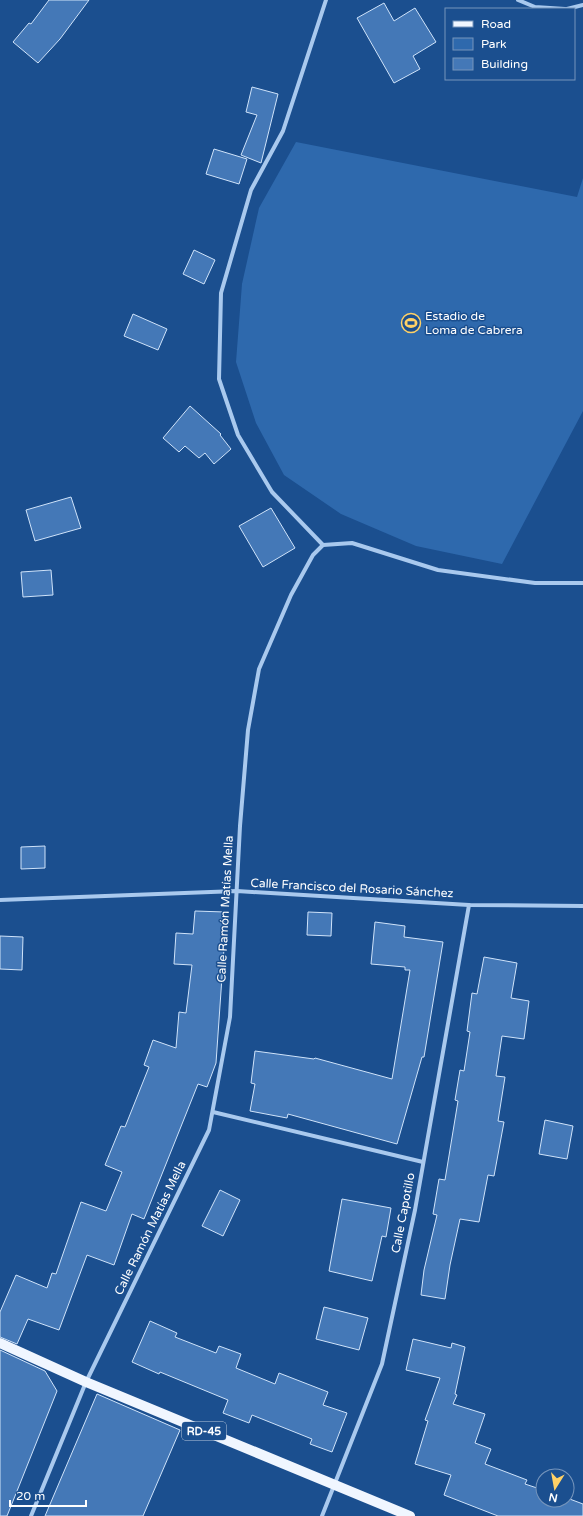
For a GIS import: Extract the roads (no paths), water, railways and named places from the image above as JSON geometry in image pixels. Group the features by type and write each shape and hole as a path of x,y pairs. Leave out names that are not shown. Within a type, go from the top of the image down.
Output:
{"main road":[{"name":"RD-45","path":"0,1343 86,1382 410,1516"}],"street":[{"path":"326,0 283,131 251,190 221,293 219,380 238,435 272,492 323,545 352,543 438,570 535,583 583,583"},
{"path":"518,0 535,7 550,8"},
{"path":"570,8 583,5"},
{"name":"Calle Ramón Matías Mella","path":"31,1516 86,1382 209,1130 230,1017 240,826 248,730 259,669 291,595 312,555 323,545"},
{"name":"Calle Francisco del Rosario Sánchez","path":"0,900 237,892 469,905 583,906"},
{"name":"Calle Capotillo","path":"322,1516 382,1364 415,1210 469,905"},
{"path":"212,1112 423,1162"}],"place":[{"name":"Estadio de Loma de Cabrera","path":"411,323"}]}
